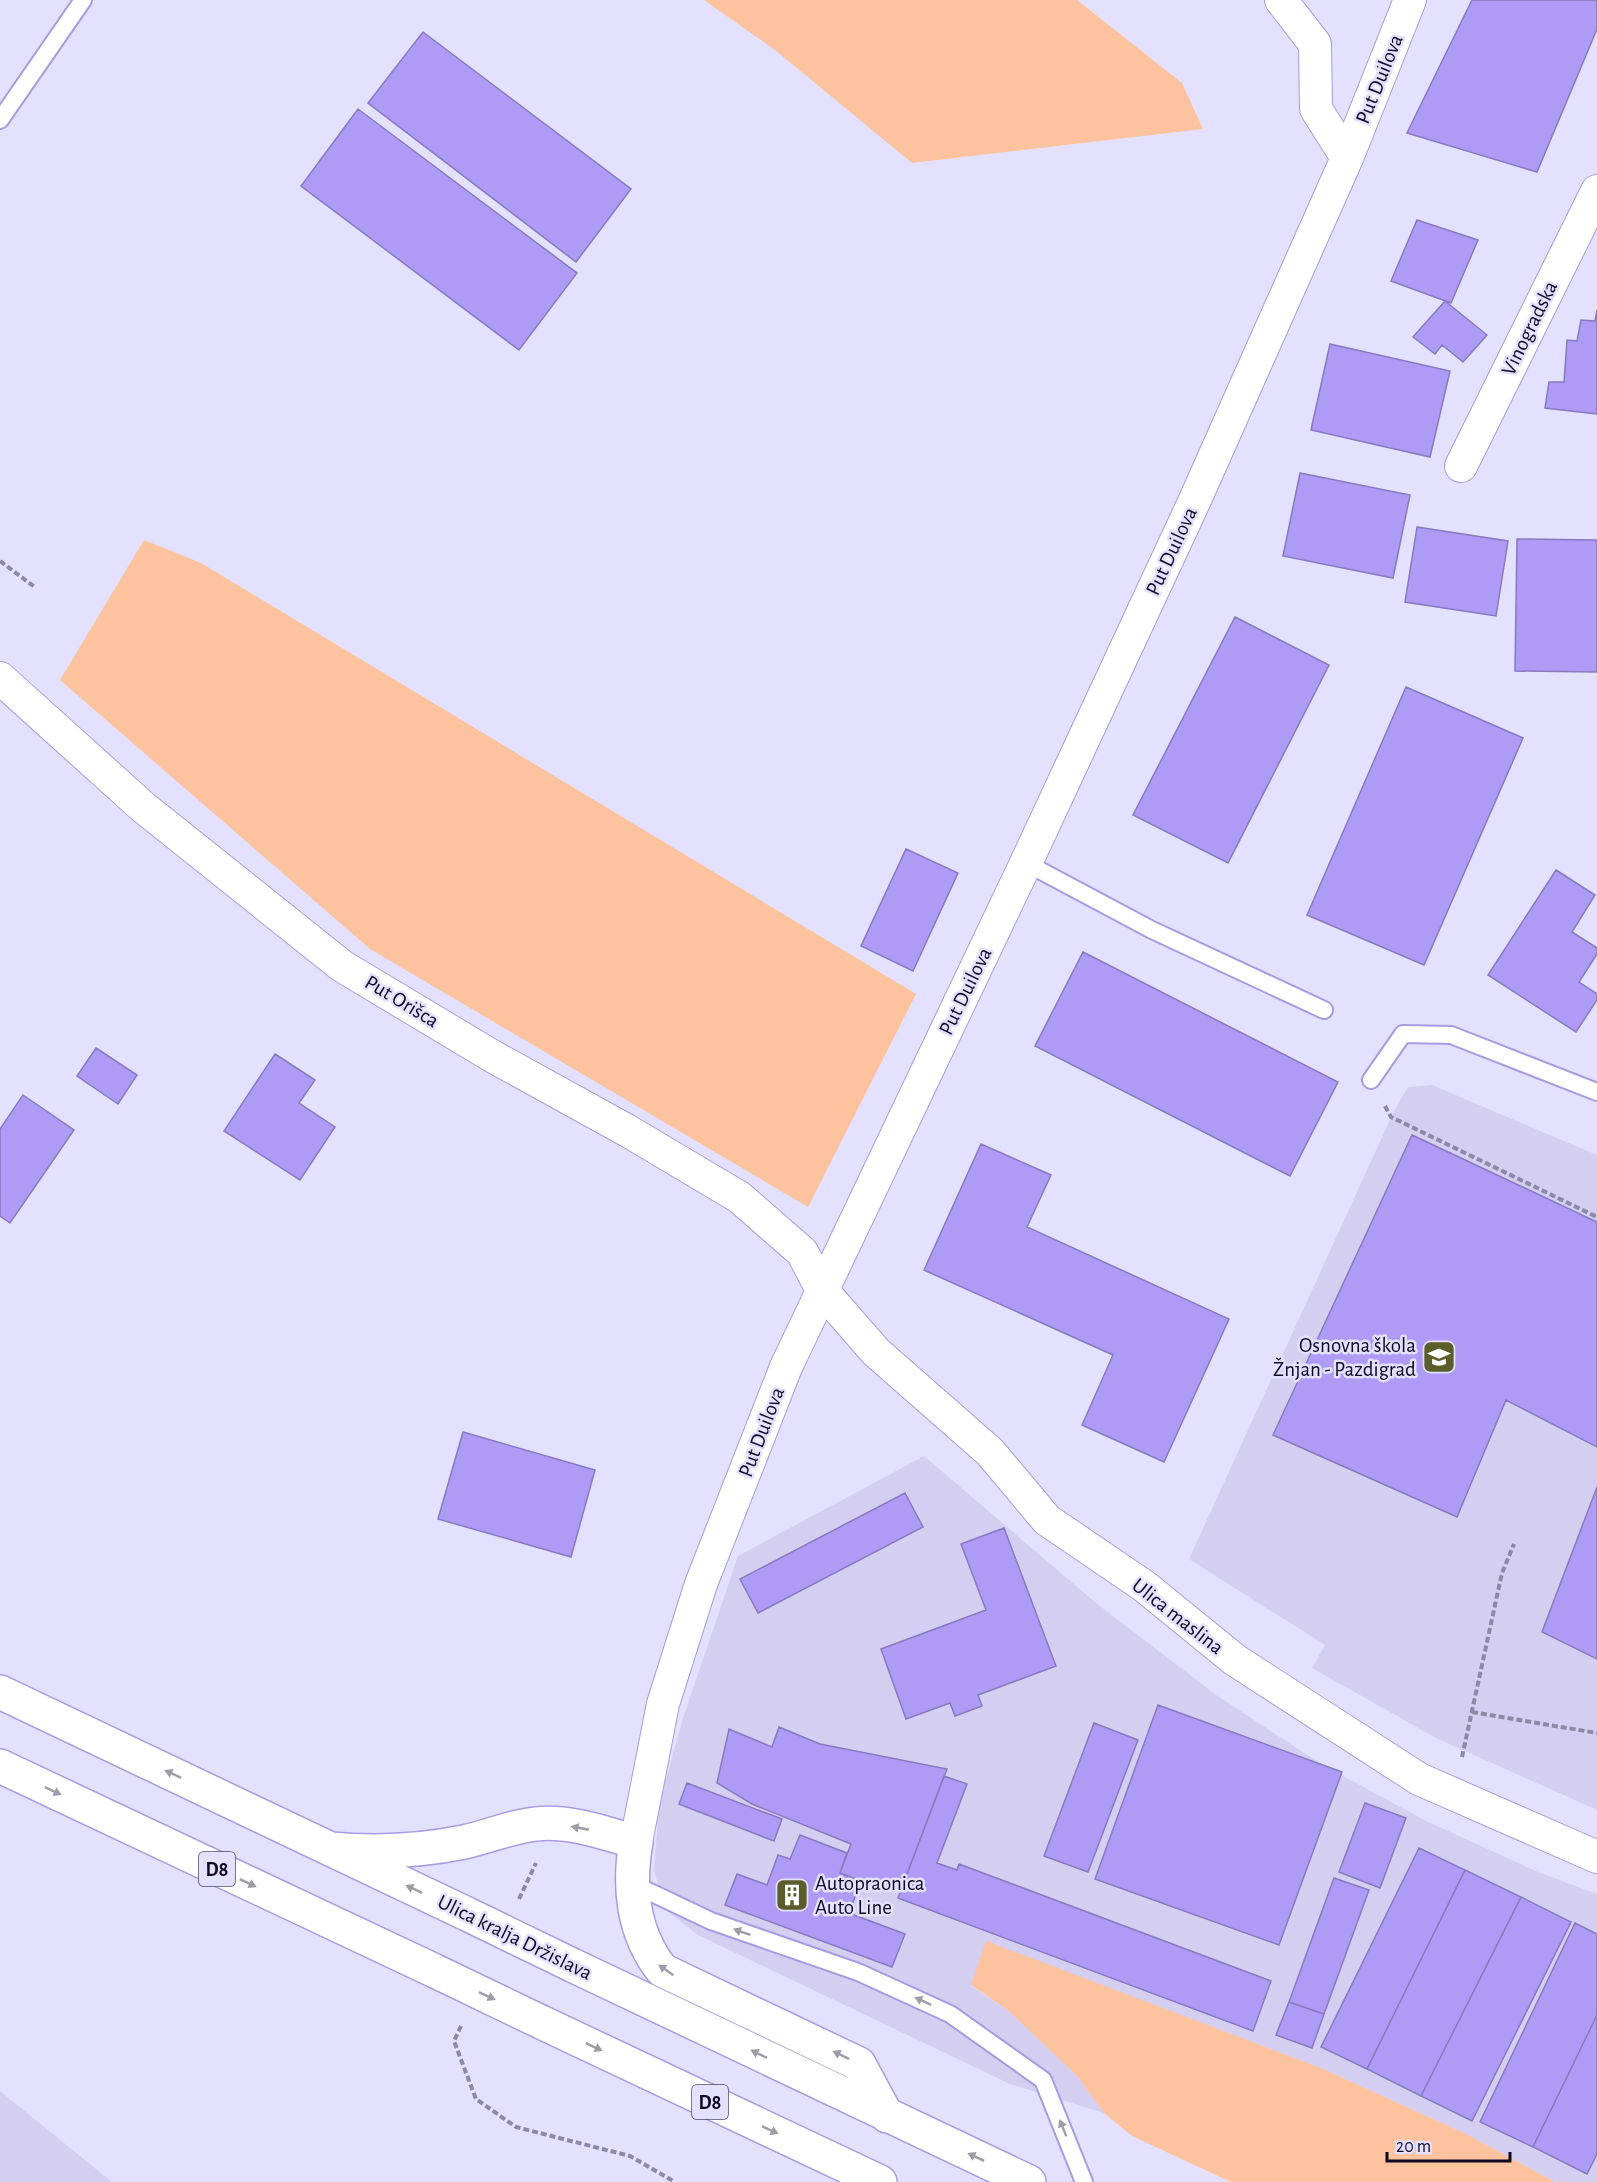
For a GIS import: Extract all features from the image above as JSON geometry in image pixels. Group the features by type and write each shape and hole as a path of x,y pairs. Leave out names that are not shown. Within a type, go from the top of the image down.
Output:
{"highway":[{"name":"Ulica kralja Držislava","path":"0,1692 1029,2182"},
{"name":"D8","path":"0,1766 880,2182"},
{"path":"331,1849 359,1852 407,1850 464,1842 536,1824 581,1827 636,1842 630,1882 644,1938 652,1957 662,1970 860,2064 887,2116"}],"street":[{"name":"Put Duilova","path":"1281,0 1315,44 1316,109 1347,158"},
{"name":"Put Duilova","path":"636,1842 663,1704 701,1584 786,1367 1026,863 1194,502 1347,158 1410,0"},
{"name":"Vinogradska","path":"1461,466 1597,190"},
{"name":"Put Orišca","path":"0,678 143,807 342,966 492,1056 628,1131 739,1197 802,1252 822,1290"},
{"name":"Ulica maslina","path":"822,1290 876,1352 990,1452 1047,1520 1144,1586 1235,1660 1419,1779 1597,1857"}],"lane":[{"path":"0,120 83,0"},
{"path":"1026,863 1152,930 1324,1010"},
{"path":"1371,1080 1402,1034 1451,1035 1597,1092"},
{"path":"630,1882 711,1921 858,1972 950,2014 1043,2080 1084,2182"}],"path":[{"path":"0,561 36,588"},
{"path":"1371,1080 1391,1117 1597,1217"},
{"path":"1461,1763 1502,1573 1514,1544"},
{"path":"1472,1712 1597,1733"},
{"path":"454,2041 476,2099 516,2127 630,2156 675,2182"}],"shaded area":[{"path":"704,0 1077,0 1182,83 1203,129 912,163 775,50"},
{"path":"144,540 201,563 916,994 808,1207 370,949 60,680"},
{"name":"Osnovna škola Žnjan - Pazdigrad","path":"1432,1085 1597,1155 1597,1810 1436,1738 1312,1668 1325,1645 1189,1559 1394,1111 1408,1087"},
{"path":"924,1456 1096,1603 1216,1695 1321,1764 1426,1821 1538,1872 1597,1894 1597,2182 1555,2182 1466,2134 1321,2068 986,1942 971,1986 1009,2011 1040,2040 1077,2076 1104,2113 1010,2084 698,1935 666,1910 654,1871 659,1805 683,1718 738,1556"},
{"path":"986,1941 1321,2068 1466,2134 1555,2182 1231,2182 1132,2136 1104,2113 1077,2076 1009,2011 971,1985"},
{"path":"0,2091 112,2182 0,2182"}],"building":[{"path":"1472,0 1597,0 1597,29 1537,172 1407,133"},
{"path":"423,32 631,189 576,262 368,103"},
{"path":"358,109 577,273 519,350 301,186"},
{"path":"1417,220 1478,240 1451,303 1391,281"},
{"path":"1445,301 1487,335 1463,362 1442,345 1435,354 1413,337"},
{"path":"1597,310 1597,414 1545,408 1549,382 1564,382 1567,340 1577,341 1581,320 1595,321"},
{"path":"1330,344 1450,371 1430,457 1311,430"},
{"path":"1300,473 1410,495 1393,578 1283,556"},
{"path":"1417,527 1508,541 1496,616 1405,602"},
{"path":"1517,539 1597,540 1597,672 1515,671"},
{"path":"1235,617 1329,665 1228,863 1133,815"},
{"path":"1406,687 1523,738 1424,965 1307,915"},
{"path":"906,849 958,873 913,971 861,946"},
{"path":"1556,870 1595,895 1572,932 1597,948 1597,954 1579,982 1597,994 1597,1000 1576,1032 1488,975"},
{"path":"1083,952 1338,1082 1290,1176 1035,1046"},
{"path":"96,1048 137,1075 118,1104 77,1076"},
{"path":"275,1054 315,1080 299,1103 335,1127 300,1180 224,1131"},
{"path":"23,1095 74,1130 10,1223 0,1216 0,1129"},
{"path":"1412,1135 1597,1222 1597,1447 1506,1400 1457,1517 1273,1435"},
{"path":"981,1144 1051,1175 1027,1227 1229,1319 1164,1462 1082,1425 1113,1355 924,1270"},
{"path":"463,1432 595,1470 571,1557 438,1519"},
{"path":"1597,1487 1597,1659 1542,1632"},
{"path":"905,1493 923,1527 758,1613 740,1579"},
{"path":"1004,1528 1056,1666 978,1695 982,1706 955,1716 950,1703 906,1719 881,1649 986,1610 961,1544"},
{"path":"1158,1705 1342,1772 1279,1945 1095,1879"},
{"path":"1094,1723 1138,1740 1088,1872 1044,1856"},
{"path":"779,1727 820,1744 947,1769 900,1892 886,1887 884,1891 840,1873 851,1844 752,1804 717,1783 729,1729 772,1747"},
{"path":"944,1776 967,1784 937,1863 957,1870 959,1864 1271,1981 1253,2031 898,1898"},
{"path":"687,1783 782,1819 774,1841 679,1804"},
{"path":"1365,1803 1406,1818 1380,1888 1339,1872"},
{"name":"Autopraonica Auto Line","path":"800,1835 847,1853 840,1873 861,1881 849,1913 905,1934 892,1967 725,1905 737,1874 767,1885 778,1855 790,1859"},
{"path":"1419,1848 1465,1870 1367,2069 1321,2047"},
{"path":"1465,1870 1521,1897 1421,2096 1367,2069"},
{"path":"1334,1878 1369,1890 1324,2014 1289,2002"},
{"path":"1521,1897 1571,1922 1472,2121 1421,2096"},
{"path":"1575,1923 1597,1934 1597,2015 1533,2147 1480,2122"},
{"path":"1289,2002 1324,2014 1312,2048 1276,2035"},
{"path":"1597,2015 1597,2154 1587,2174 1533,2147"}],"place":[{"name":"Osnovna škola Žnjan - Pazdigrad","path":"1439,1357"},
{"name":"Autopraonica Auto Line","path":"792,1895"}]}
